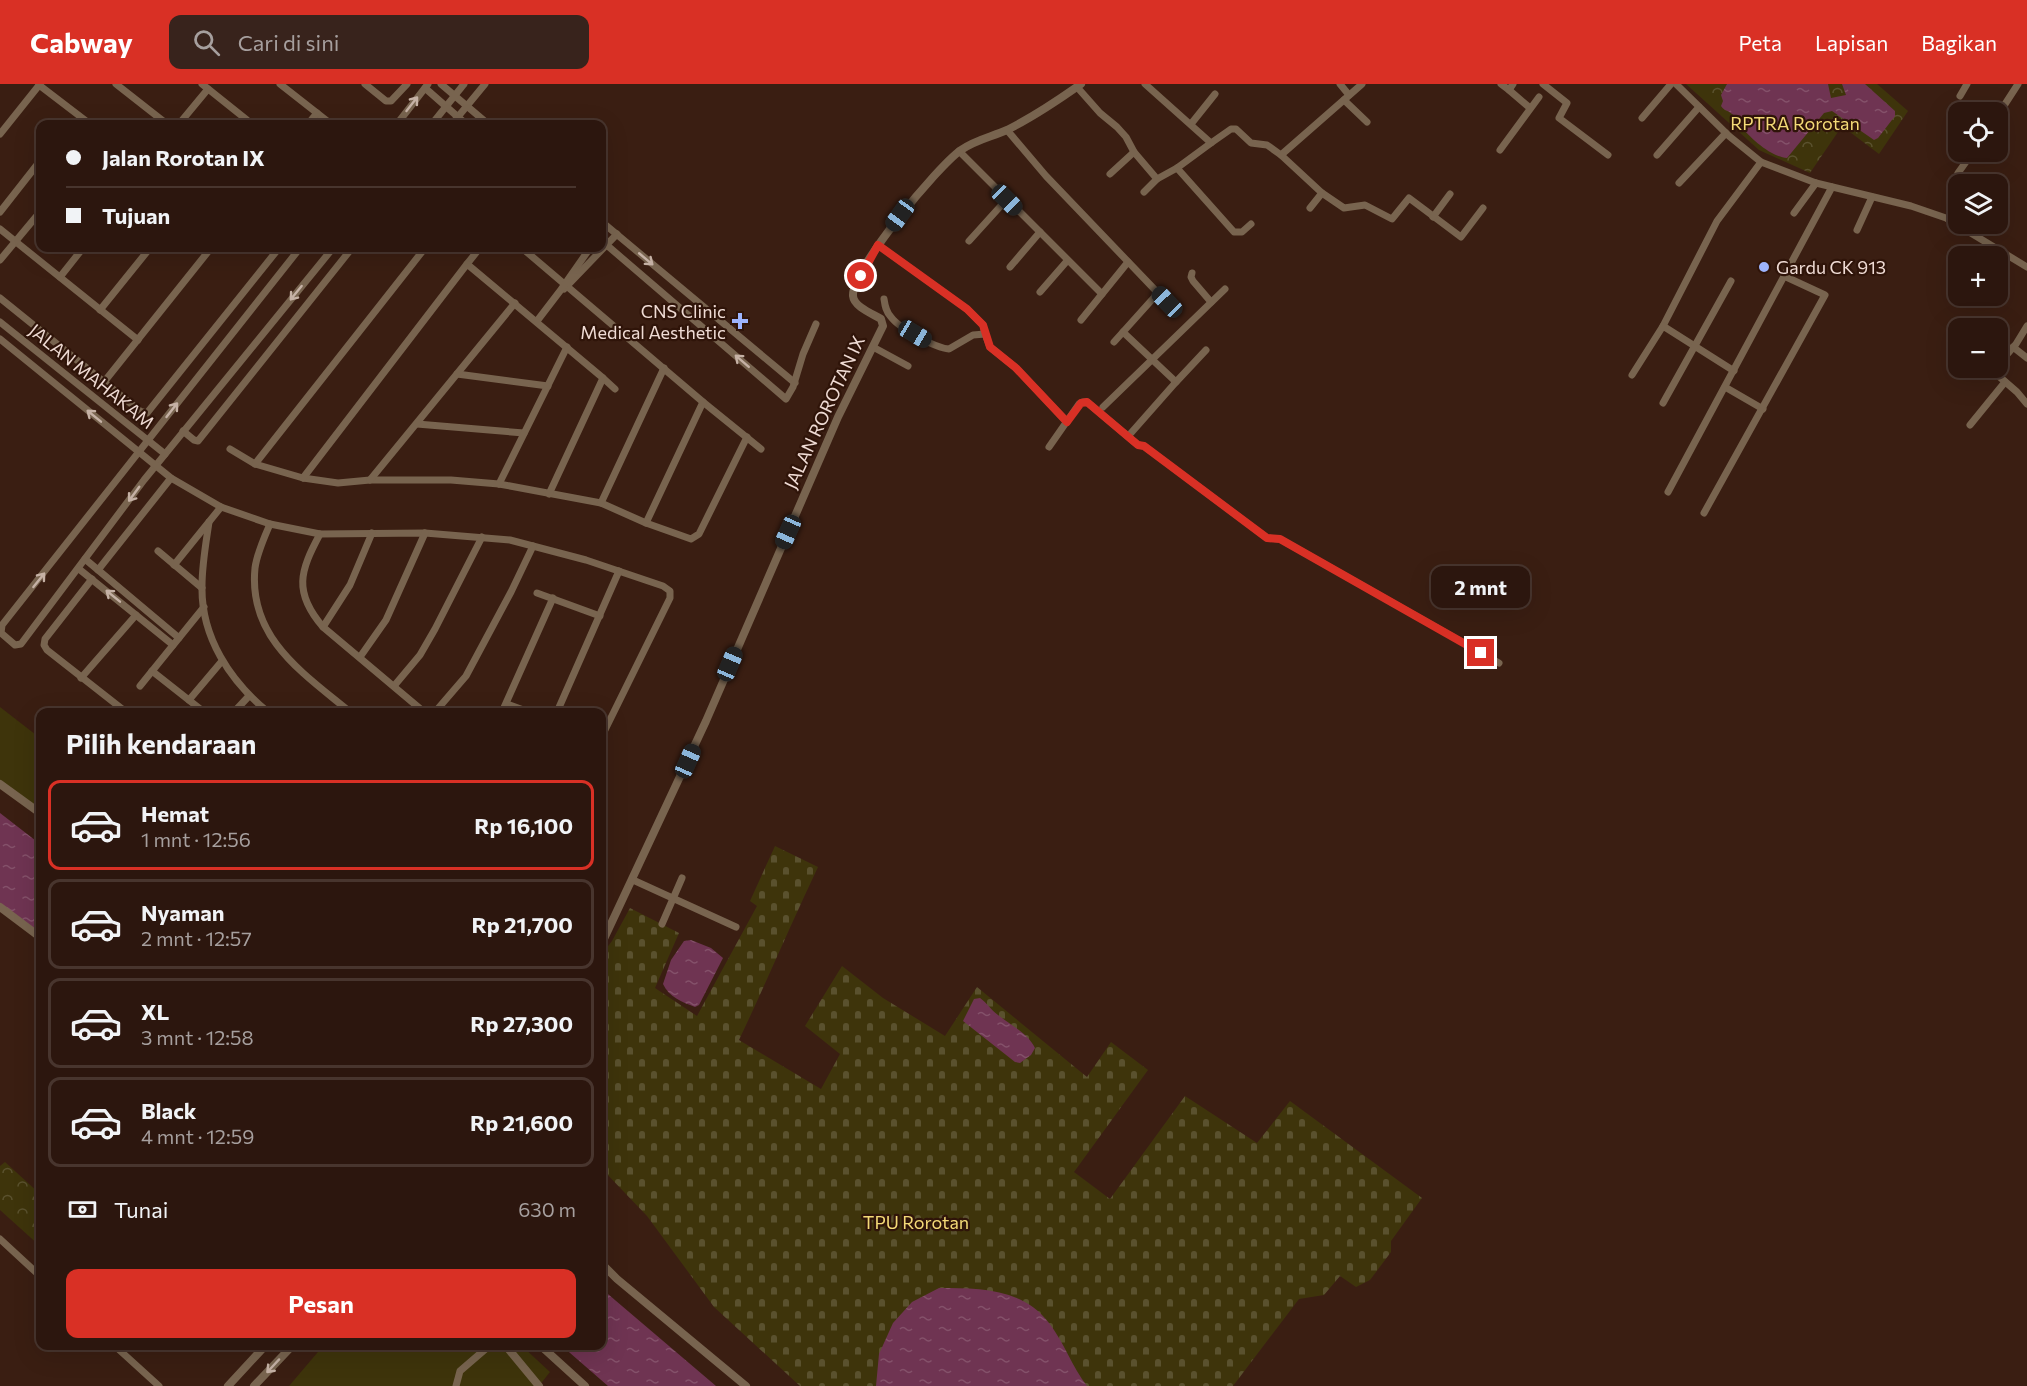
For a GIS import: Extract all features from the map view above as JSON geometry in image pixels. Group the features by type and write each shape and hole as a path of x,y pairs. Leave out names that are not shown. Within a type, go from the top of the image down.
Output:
{"street":[{"path":"116,84 162,120"},
{"path":"280,84 326,120"},
{"path":"365,84 386,101 391,101 407,84"},
{"path":"441,84 483,120"},
{"path":"435,120 453,94 464,84"},
{"path":"458,118 485,84"},
{"path":"1146,84 1210,143"},
{"path":"1340,84 1347,97 1367,122"},
{"path":"1281,155 1362,84"},
{"path":"1501,84 1511,87 1530,108"},
{"path":"1543,84 1567,103 1558,117 1608,155"},
{"path":"1642,118 1671,84"},
{"path":"1676,84 1726,133 1758,160 1816,183 1911,206 1946,218 2024,265 2027,256"},
{"path":"1960,96 1967,84"},
{"path":"2006,102 2018,84"},
{"path":"0,134 40,85 85,120"},
{"path":"1079,85 1100,113 1126,137 1134,152 1157,179"},
{"name":"JALAN ROROTAN IX","path":"606,935 706,721 834,427 883,323 881,319 857,304 854,293 878,245 926,183 959,151 1007,130 1079,85"},
{"path":"400,120 427,86 431,94 461,120"},
{"path":"182,120 205,87 247,120"},
{"path":"1191,124 1215,94"},
{"path":"1500,150 1539,97"},
{"path":"1657,155 1699,107"},
{"path":"311,120 317,113"},
{"path":"1144,192 1157,179 1177,168 1234,128 1251,143 1267,145 1281,155 1322,193 1344,208 1365,205 1392,219 1406,198 1409,198 1461,237 1483,208"},
{"path":"1007,130 1046,176 1176,312"},
{"path":"1680,183 1726,133"},
{"path":"959,151 1102,294"},
{"path":"1110,174 1134,152"},
{"path":"1632,375 1663,326 1717,221 1758,160"},
{"path":"1958,173 1966,162"},
{"path":"0,212 36,166"},
{"path":"1177,168 1234,232 1242,232 1251,224"},
{"path":"1794,213 1816,183"},
{"path":"1668,492 1832,187"},
{"path":"1310,208 1322,193"},
{"path":"1433,217 1450,194"},
{"path":"1857,230 1872,197"},
{"path":"969,241 1007,200"},
{"path":"0,260 36,217"},
{"path":"606,225 795,383"},
{"path":"606,231 609,228"},
{"path":"1,232 138,340"},
{"path":"1010,267 1040,232"},
{"path":"606,242 617,234"},
{"path":"606,245 786,399 795,383 803,354 816,324"},
{"path":"878,245 967,309 983,325 990,347 1016,368 1067,422"},
{"path":"60,277 80,252"},
{"path":"100,310 147,252"},
{"path":"104,382 208,252"},
{"path":"0,298 144,413 150,411 276,252"},
{"path":"297,252 2,625 0,630 2,635 15,645 20,645 183,431 330,252"},
{"path":"183,431 198,441 349,252"},
{"path":"255,464 422,252"},
{"path":"303,478 477,252"},
{"path":"526,252 564,287 762,448"},
{"path":"564,287 587,252"},
{"path":"537,321 596,252"},
{"path":"1040,292 1067,261"},
{"path":"1081,321 1128,262"},
{"path":"467,264 615,389"},
{"path":"1192,273 1193,281 1211,302"},
{"path":"1704,513 1825,295 1785,273"},
{"path":"308,278 320,288"},
{"path":"1663,403 1731,281"},
{"path":"1103,407 1225,289"},
{"path":"1114,342 1158,293"},
{"path":"884,299 887,311 896,322 944,349 949,349 973,334 985,334"},
{"path":"370,480 515,303"},
{"name":"JALAN MAHAKAM","path":"0,322 165,454"},
{"path":"1663,326 1734,371"},
{"path":"2008,353 2027,326"},
{"path":"1123,332 1176,382"},
{"name":"JALAN MAHAKAM","path":"0,339 4,345 171,478 221,507 270,524 321,534 425,532 510,540 668,589 670,594 606,728"},
{"path":"499,484 567,347"},
{"path":"873,347 908,366"},
{"path":"2013,347 2027,358"},
{"path":"1131,433 1206,350"},
{"path":"601,503 664,368"},
{"path":"458,374 548,386"},
{"path":"549,495 603,378"},
{"path":"2001,378 2027,404"},
{"path":"1970,425 2005,382"},
{"path":"1725,387 1763,409"},
{"path":"646,523 703,402"},
{"path":"1048,447 1081,403 1087,402 1138,445 1144,446 1267,538 1280,539 1499,663"},
{"path":"417,423 524,433"},
{"path":"230,449 255,464 303,478 338,483 370,480 451,480 499,484 601,503 688,539 696,537 702,530 747,437"},
{"path":"121,708 47,650 44,645 45,639 94,581 171,478"},
{"path":"174,565 221,507"},
{"path":"209,522 201,588 209,633 233,679 248,697 263,708"},
{"path":"270,524 255,567 255,592 260,616 272,640 288,660 346,708"},
{"path":"360,657 386,620 425,532"},
{"path":"321,534 307,559 302,578 304,597 314,616 323,627 419,708"},
{"path":"323,627 350,585 372,534"},
{"path":"394,686 420,655 482,537"},
{"path":"438,708 466,676 533,546"},
{"path":"158,551 201,588"},
{"path":"86,559 179,638"},
{"path":"79,569 173,645"},
{"path":"558,708 619,572"},
{"path":"537,593 600,616"},
{"path":"504,708 553,598"},
{"path":"140,686 204,607"},
{"path":"81,678 135,615"},
{"path":"189,700 222,661"},
{"path":"152,671 199,708"},
{"path":"238,708 248,697"},
{"path":"507,704 518,708"},
{"path":"0,784 36,810"},
{"path":"662,924 682,878"},
{"path":"633,880 736,927"},
{"path":"0,908 36,934"},
{"path":"0,1239 36,1272"},
{"path":"606,1268 746,1386"},
{"path":"119,1350 159,1386"},
{"path":"228,1386 261,1350"},
{"path":"254,1386 287,1350"},
{"path":"456,1386 460,1371 484,1350"},
{"path":"509,1350 538,1386"},
{"path":"545,1350 585,1386"}],"green space":[{"name":"RPTRA Rorotan","path":"1686,84 1877,84 1908,111 1879,154 1842,126 1810,173 1759,150"},
{"path":"0,707 36,735 36,810 0,784"},
{"name":"TPU Rorotan","path":"775,846 818,867 739,1040 821,1089 840,1054 805,1026 842,966 883,998 945,1036 977,987 1087,1077 1111,1042 1148,1070 1074,1172 1110,1199 1185,1096 1257,1143 1290,1101 1422,1198 1391,1241 1391,1252 1370,1280 1356,1287 1340,1276 1324,1295 1299,1299 1233,1386 800,1386 714,1307 647,1216 606,1173 606,949 630,908 679,933 655,988 697,1016 757,906 750,901"},
{"path":"5,1162 36,1190 36,1242 0,1210 0,1166"},
{"path":"320,1350 526,1350 550,1372 539,1386 289,1386"}],"water":[{"name":"RPTRA Rorotan","path":"1727,84 1828,84 1831,98 1846,95 1842,84 1865,84 1895,111 1895,116 1874,140 1832,111 1824,113 1787,158 1781,157 1755,141 1735,116 1722,108 1721,95"},
{"path":"0,813 36,841 36,930 0,904"},
{"path":"691,940 711,948 723,958 699,1005 695,1007 672,996 663,984 671,960 684,941"},
{"path":"980,998 1028,1038 1035,1048 1031,1055 1020,1063 1015,1062 963,1021 974,999"},
{"path":"939,1288 999,1292 1026,1303 1038,1311 1049,1323 1087,1386 876,1386 879,1354 893,1323 912,1302"},
{"path":"606,1292 716,1386 608,1386 567,1350 606,1350"}],"place":[{"name":"Gardu CK 913","path":"1764,267"},
{"name":"CNS Clinic Medical Aesthetic","path":"740,321"}],"route":[{"path":"861,276 878,245 967,309 983,325 990,347 1016,368 1067,422 1081,403 1087,402 1138,445 1144,446 1267,538 1280,539 1481,653"}]}
